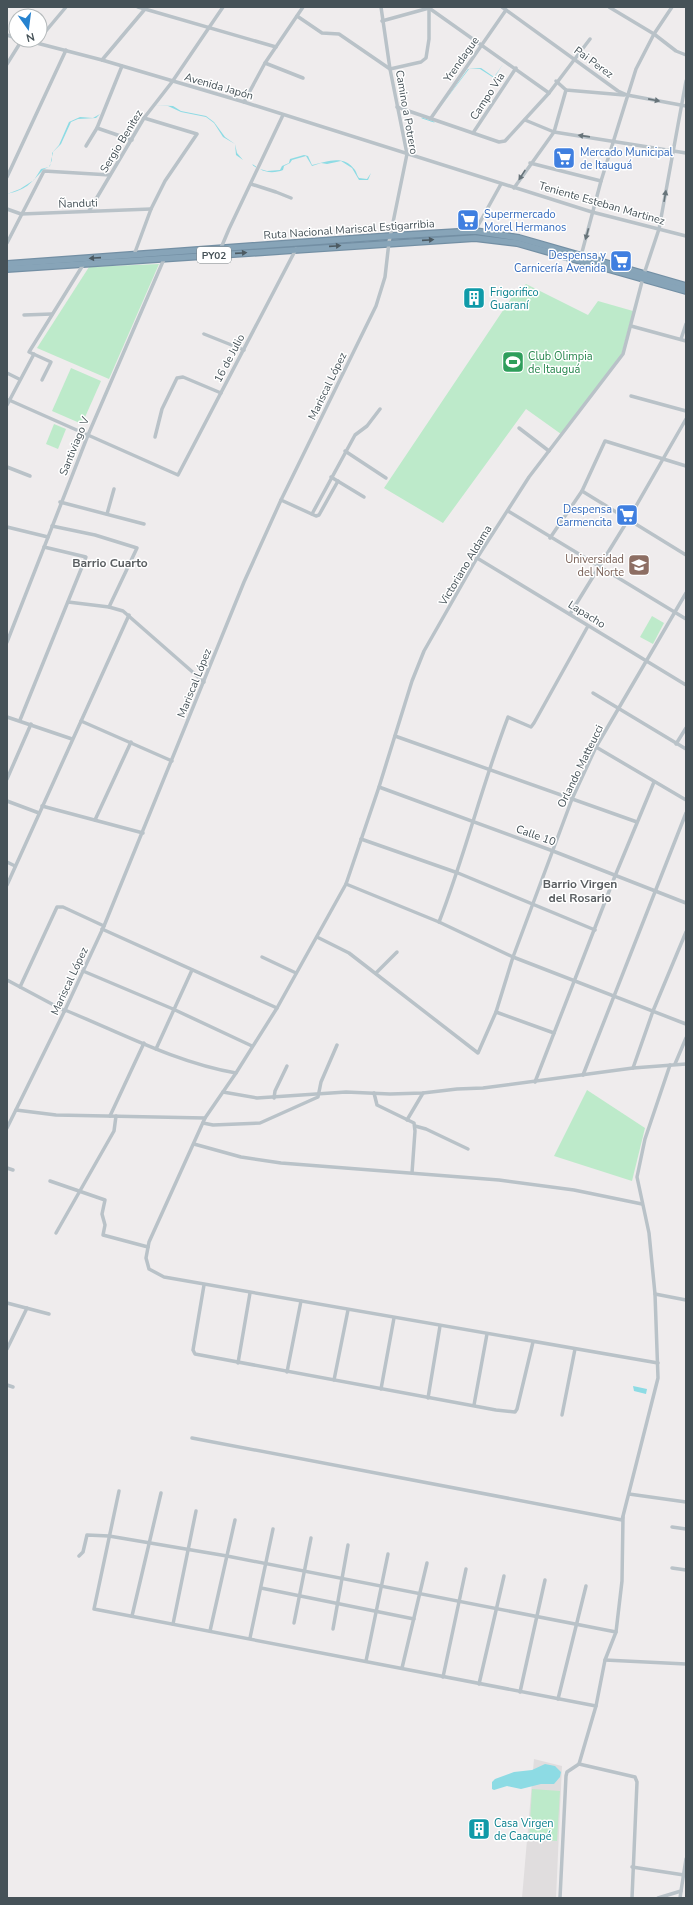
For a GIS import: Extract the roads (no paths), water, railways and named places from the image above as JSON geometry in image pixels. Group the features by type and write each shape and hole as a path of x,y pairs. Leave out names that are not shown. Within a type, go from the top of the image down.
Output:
{"highway":[{"name":"Ruta Nacional Mariscal Estigarribia","path":"7,264 475,231 519,238 686,291"},
{"name":"Ruta Nacional Mariscal Estigarribia","path":"7,269 83,265 457,238 492,239 518,243 580,258"},
{"name":"Ruta Nacional Mariscal Estigarribia","path":"643,277 686,286"}],"street":[{"path":"48,28 66,7"},
{"path":"138,7 276,47"},
{"name":"Sergio Benitez","path":"89,211 144,118 172,82 223,7"},
{"path":"244,102 265,63 303,7"},
{"name":"Camino a Potrero","path":"381,7 390,69 407,154 389,242"},
{"name":"Pai Perez","path":"502,7 522,20 618,91 627,95 686,106"},
{"path":"609,7 654,34 676,51 686,55"},
{"path":"580,258 601,181 636,69 654,34 672,7"},
{"path":"102,60 145,8"},
{"path":"296,16 322,32 339,34 390,69 421,62 426,58 429,39 429,8"},
{"path":"382,21 429,8 516,68 549,93"},
{"name":"Yrendague","path":"431,118 506,10"},
{"path":"397,107 502,142 508,139 549,93 556,81 590,39"},
{"name":"Avenida Japón","path":"48,44 172,82 244,102 407,154"},
{"path":"7,64 17,48"},
{"path":"7,177 66,50"},
{"path":"265,63 303,78"},
{"path":"86,146 97,128 122,66"},
{"name":"Campo Via","path":"473,133 516,68"},
{"path":"556,81 566,90 627,95"},
{"name":"Victoriano Aldama","path":"148,1247 205,1118 236,1073 277,1008 318,937 346,884 379,787 412,681 424,651 477,558 529,477 622,354 631,326 643,277 659,228 680,105 686,81"},
{"path":"514,188 530,163 554,132 566,90"},
{"path":"221,249 228,229 283,115"},
{"path":"134,255 151,209 171,171 198,134 144,118"},
{"path":"525,120 554,132 686,153"},
{"path":"97,128 132,140"},
{"name":"Teniente Esteban Martinez","path":"407,154 592,212 686,236"},
{"path":"530,163 601,181"},
{"path":"7,243 44,171 110,175"},
{"path":"251,184 291,198"},
{"path":"475,231 501,184"},
{"name":"Ñanduti","path":"7,209 21,214 151,209"},
{"name":"Mariscal López","path":"7,1128 65,1010 103,928 244,582 281,500 376,306 385,277 389,242"},
{"name":"16 de Julio","path":"88,435 178,475 296,249"},
{"name":"Santiviago V","path":"7,642 60,502 164,259"},
{"path":"42,380 51,362 29,352 83,265"},
{"path":"24,315 52,314"},
{"path":"681,339 686,324"},
{"path":"631,326 686,341"},
{"path":"204,334 244,350"},
{"path":"7,405 19,379 34,354"},
{"path":"7,373 19,379"},
{"path":"155,437 157,423 162,409 177,378 183,377 221,393"},
{"path":"630,396 686,411"},
{"path":"9,400 88,435"},
{"path":"312,514 355,435 367,426 380,409"},
{"path":"570,614 628,520 686,419"},
{"path":"519,428 549,451"},
{"path":"550,538 582,491 605,441 686,466"},
{"path":"345,451 386,478"},
{"path":"7,467 30,476"},
{"path":"331,477 364,498"},
{"path":"281,500 312,514 318,515 338,481"},
{"path":"107,514 114,489"},
{"path":"582,491 686,555"},
{"path":"60,502 144,524"},
{"path":"508,511 550,538 686,619"},
{"path":"52,526 99,536 137,548 110,607"},
{"path":"7,527 48,537"},
{"path":"20,720 86,557 44,547"},
{"name":"Lapacho","path":"477,558 686,685"},
{"name":"Orlando Matteucci","path":"376,973 478,1052 496,1012 513,957 572,799 596,747 686,593"},
{"path":"68,602 110,607 129,615 204,682"},
{"path":"7,885 129,615"},
{"path":"439,922 458,873 488,768 508,718 527,726 534,723 588,626"},
{"path":"593,693 620,708 686,750"},
{"path":"7,717 20,720 72,740"},
{"path":"81,721 172,761"},
{"path":"7,779 31,724"},
{"path":"676,744 686,728"},
{"path":"395,736 637,822"},
{"path":"94,820 131,742"},
{"path":"596,747 686,800"},
{"path":"535,1082 615,876 654,782"},
{"name":"Calle 10","path":"379,787 473,823 553,851 686,903"},
{"path":"7,801 39,813"},
{"path":"42,806 143,833"},
{"path":"583,1074 686,814"},
{"path":"361,839 458,873 595,930"},
{"path":"7,862 15,866"},
{"path":"346,884 439,922 513,957 686,1024"},
{"path":"20,987 57,908 63,907 103,928 277,1008"},
{"path":"633,1068 653,1011 686,932"},
{"path":"318,937 324,942 340,947 376,973 397,952"},
{"path":"262,957 296,973"},
{"path":"156,1049 192,970"},
{"path":"83,971 173,1009 252,1046"},
{"path":"7,980 65,1010 156,1049 212,1069 236,1073"},
{"path":"496,1012 554,1033"},
{"path":"675,1064 686,1038"},
{"path":"110,1116 144,1043"},
{"path":"203,1123 213,1125 260,1124 318,1097 322,1082 337,1045"},
{"path":"223,1092 257,1098 346,1092 374,1094 423,1093 535,1082 633,1068 686,1064"},
{"path":"560,1898 566,1776 567,1772 580,1764 596,1706 605,1660 616,1632 622,1581 623,1516 656,1390 658,1363 655,1294 649,1233 638,1185 638,1169 645,1139 670,1065"},
{"path":"274,1098 275,1091 287,1066"},
{"path":"407,1120 423,1093"},
{"path":"374,1094 377,1104 415,1126 426,1129 468,1148"},
{"path":"16,1110 56,1115 205,1118"},
{"path":"56,1233 114,1131 116,1116"},
{"path":"7,1118 12,1118"},
{"path":"412,1173 415,1126"},
{"path":"194,1144 241,1157 281,1163 506,1181 574,1190 642,1204"},
{"path":"7,1168 13,1170"},
{"path":"50,1181 80,1193 105,1200 102,1214 105,1225 103,1233 105,1236 148,1247 147,1264 149,1269 155,1274 164,1278 658,1363"},
{"path":"204,1284 193,1350 195,1354 496,1410 515,1412 519,1403 533,1342"},
{"path":"238,1363 250,1292"},
{"path":"655,1294 686,1300"},
{"path":"287,1372 301,1302"},
{"path":"7,1303 49,1314"},
{"path":"7,1349 27,1308"},
{"path":"334,1380 348,1310"},
{"path":"381,1389 394,1318"},
{"path":"428,1398 440,1326"},
{"path":"474,1405 487,1334"},
{"path":"562,1415 575,1349"},
{"path":"7,1385 13,1387"},
{"path":"192,1438 619,1520 623,1516"},
{"path":"119,1491 94,1609 596,1706"},
{"path":"132,1616 161,1493"},
{"path":"629,1494 686,1502"},
{"path":"173,1624 196,1511"},
{"path":"210,1631 235,1520"},
{"path":"672,1527 686,1529"},
{"path":"250,1638 273,1529"},
{"path":"78,1556 83,1552 87,1535 109,1536 227,1556 616,1632"},
{"path":"294,1623 311,1538"},
{"path":"333,1629 348,1545"},
{"path":"366,1661 388,1554"},
{"path":"402,1668 427,1563"},
{"path":"672,1568 686,1570"},
{"path":"443,1677 466,1569"},
{"path":"479,1684 504,1576"},
{"path":"520,1692 545,1580"},
{"path":"558,1699 586,1586"},
{"path":"260,1588 414,1619"},
{"path":"605,1660 686,1664"},
{"path":"580,1764 635,1776 637,1782 632,1867 632,1898"},
{"path":"680,1898 686,1858"},
{"path":"632,1867 684,1874"},
{"path":"658,1898 681,1891"}],"water":[{"path":"503,64 494,78 480,69 469,69 435,114 468,69 481,68 494,77"},
{"path":"154,105 173,106 181,111 206,116 214,122 225,137 235,144 223,137 214,123 206,117 181,112 168,106"},
{"path":"100,114 96,118 78,119 71,122 61,144 53,152 52,157 52,153 59,145 69,122 80,117 93,118"},
{"path":"235,144 237,153 243,160 236,155"},
{"path":"304,155 308,156 312,165 329,161 335,160 341,161 327,164 321,163 312,166 306,156 292,160 290,163 284,166 283,170 280,171 268,172 260,169 267,171 280,170 282,166 289,163 290,159"},
{"path":"341,161 350,165 355,170 359,178 367,179 371,173 368,180 359,180 352,168"},
{"path":"48,167 43,170 35,179 41,169"},
{"path":"33,181 19,190 7,194 20,189"},
{"path":"633,1386 647,1389 646,1394 634,1391"},
{"path":"545,1764 555,1766 561,1772 560,1777 554,1784 541,1784 521,1789 507,1786 494,1790 492,1789 492,1782 495,1779 514,1772 532,1770"}],"waterway":[{"path":"422,118 431,121"}],"place":[{"name":"Mercado Municipal de Itauguá","path":"564,158"},
{"name":"Supermercado Morel Hermanos","path":"468,220"},
{"name":"Despensa y Carnicería Avenida","path":"621,261"},
{"name":"Frigorifico Guaraní","path":"474,298"},
{"name":"Club Olimpia de Itauguá","path":"513,362"},
{"name":"Despensa Carmencita","path":"627,515"},
{"name":"Universidad del Norte","path":"639,565"},
{"name":"Casa Virgen de Caacupé","path":"479,1829"}],"district":[{"name":"Barrio Cuarto","path":"110,563"},
{"name":"Barrio Virgen del Rosario","path":"580,891"}]}
